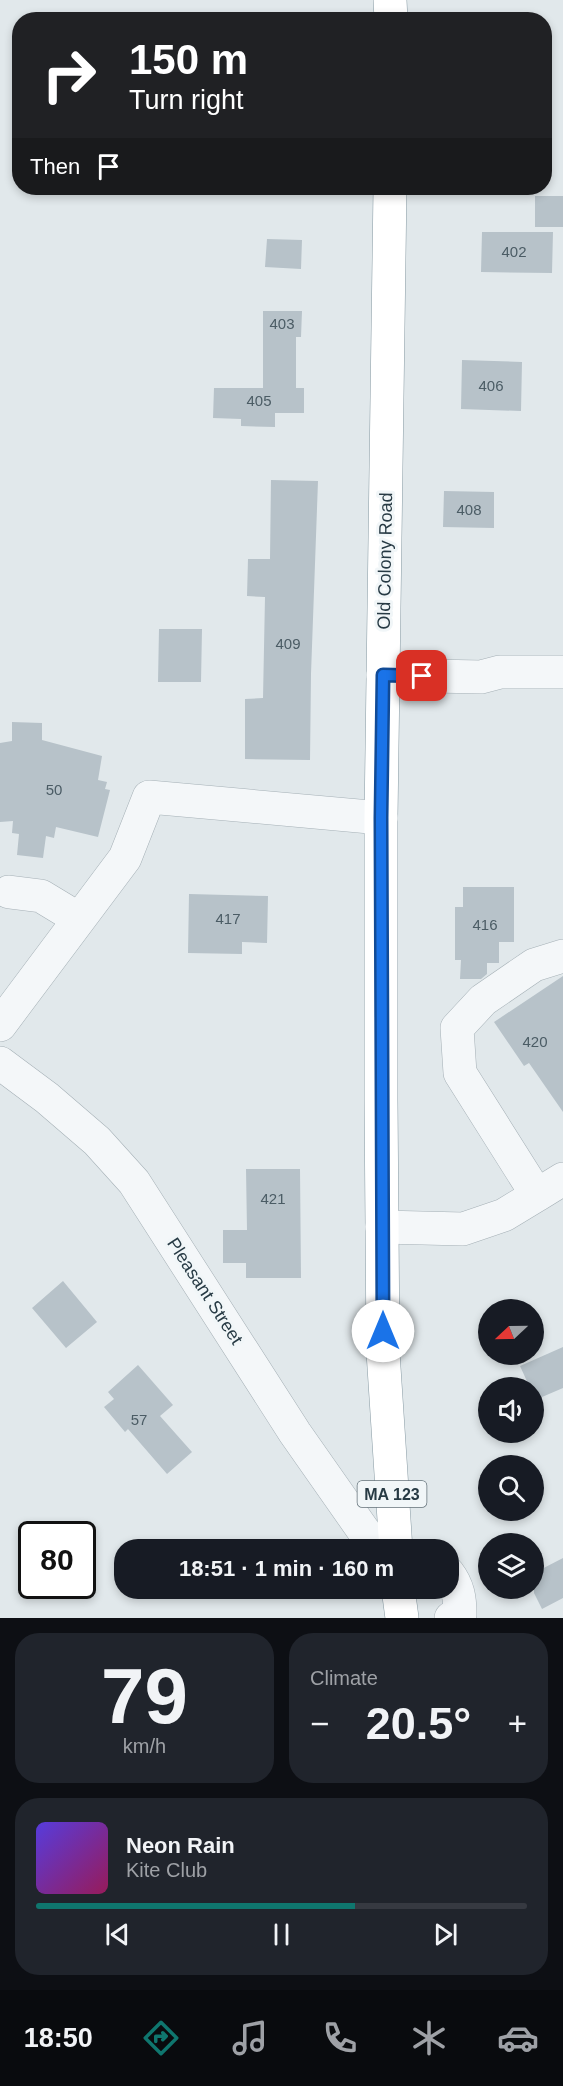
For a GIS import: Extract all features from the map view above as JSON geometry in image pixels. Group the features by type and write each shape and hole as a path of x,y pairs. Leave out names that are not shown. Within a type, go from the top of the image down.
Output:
{"highway":[{"name":"Old Colony Road","path":"390,195 381,818 382,1227 383,1352 395,1539"},
{"path":"400,1599 402,1618"}],"street":[{"path":"383,675 481,676 500,672 563,672"},
{"path":"481,676 501,691 563,692"},
{"path":"3,1014 125,858 149,797 381,818"},
{"path":"3,893 41,896 79,919"},
{"path":"382,1227 463,1229 504,1215 550,1187 460,1073 457,1028 491,994 534,965 563,956"},
{"name":"Pleasant Street","path":"0,1063 47,1098 98,1141 134,1182 295,1433 369,1539"},
{"path":"451,1618 460,1614 459,1594"}],"building":[{"path":"535,196 563,196 563,227 535,227"},
{"path":"482,232 553,232 552,273 481,272"},
{"path":"267,239 302,240 301,269 265,267"},
{"path":"263,311 302,311 301,337 296,337 296,388 304,388 304,413 275,413 275,427 241,426 241,419 213,418 214,388 263,388"},
{"path":"462,360 522,362 521,411 461,409"},
{"path":"271,480 318,481 310,760 245,759 245,699 263,698 265,597 247,596 248,559 270,559"},
{"path":"444,491 494,492 494,528 443,527"},
{"path":"159,629 202,629 201,682 158,682"},
{"path":"12,722 42,723 42,740 102,756 98,780 107,782 105,789 110,790 98,837 56,827 54,838 46,836 43,858 17,855 19,834 12,833 13,821 0,822 0,743 12,741"},
{"path":"463,887 514,887 514,942 499,942 499,963 487,963 487,974 481,979 460,979 461,960 455,960 455,907 463,907"},
{"path":"189,894 268,896 267,943 242,942 242,954 188,953"},
{"path":"563,976 563,1112 529,1063 524,1066 494,1022"},
{"path":"246,1169 300,1169 301,1278 246,1278 246,1263 223,1263 223,1230 247,1230"},
{"path":"63,1281 97,1322 66,1348 32,1308"},
{"path":"563,1347 563,1388 544,1396 544,1377 525,1377 520,1366 544,1365 544,1355"},
{"path":"138,1365 173,1405 160,1416 192,1452 167,1474 128,1429 125,1432 104,1407 114,1399 108,1392"},
{"path":"563,1558 563,1598 542,1609 537,1599 544,1599 544,1568"}],"route":[{"path":"383,1331 381,1101 383,675 422,676"}]}
